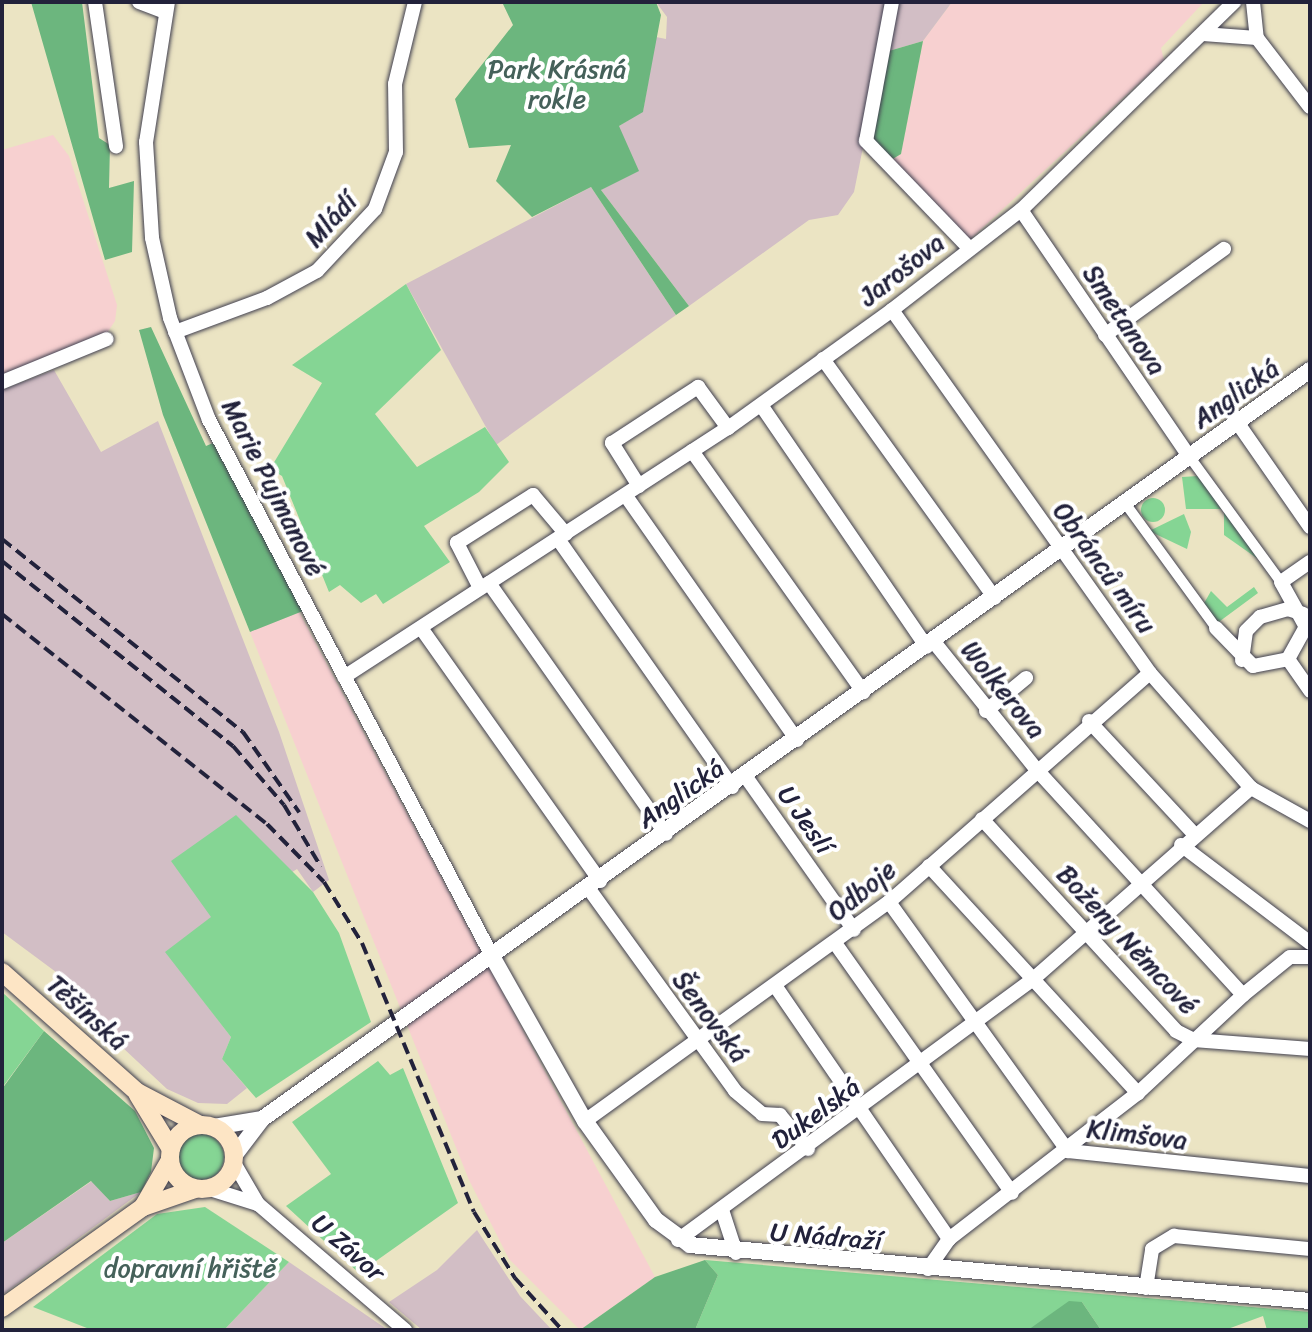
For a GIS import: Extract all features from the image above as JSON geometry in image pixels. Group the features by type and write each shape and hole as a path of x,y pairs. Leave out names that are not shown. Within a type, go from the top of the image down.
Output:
{"main road":[{"name":"Těšínská","path":"2,972 137,1092 207,1126"},
{"name":"Těšínská","path":"137,1092 170,1155"},
{"path":"2,1308 143,1207 202,1189 234,1160 207,1126 181,1133 143,1207"},
{"path":"170,1155 178,1179 202,1189"}],"street":[{"path":"95,2 116,146"},
{"path":"139,2 166,7"},
{"name":"Mládí","path":"175,332 267,298 317,271 375,209 396,152 395,84 415,2"},
{"path":"892,2 866,141 969,248"},
{"name":"Jarošova","path":"344,677 728,428 892,310 1021,210 1234,2"},
{"path":"1253,2 1257,38 1310,107"},
{"name":"Marie Pujmanové","path":"166,7 146,142 155,258 175,332 209,420 493,958"},
{"path":"1203,34 1257,38"},
{"name":"Smetanova","path":"1021,210 1189,456"},
{"path":"1105,335 1224,249"},
{"name":"Obránců míru","path":"892,310 1150,673 1251,788 1310,821"},
{"path":"2,382 107,339"},
{"path":"823,359 995,598"},
{"name":"Anglická","path":"234,1160 262,1119 493,958 1310,370"},
{"path":"639,486 612,443 624,435 698,387 728,428"},
{"name":"Wolkerova","path":"761,405 931,644 1036,769"},
{"path":"1237,422 1310,527"},
{"path":"692,451 863,692"},
{"path":"1125,503 1243,661 1270,667 1288,659 1301,644 1303,614 1189,456"},
{"path":"562,536 533,495 457,543 484,585 666,834"},
{"path":"626,496 797,740"},
{"name":"U Jeslí","path":"562,536 739,782 854,930"},
{"path":"1281,582 1310,562"},
{"path":"1243,661 1246,631 1260,617 1288,609 1303,614"},
{"name":"Šenovská","path":"421,628 696,1041 735,1091 762,1114 780,1115 808,1149"},
{"path":"1288,659 1310,691"},
{"name":"Odboje","path":"585,1121 854,930 1089,721 1150,673"},
{"path":"986,711 1026,678"},
{"path":"1089,721 1193,833"},
{"path":"1036,769 1243,995"},
{"name":"Dukelská","path":"678,1240 723,1213 863,1111 1031,981 1193,833 1251,788"},
{"name":"Boženy Němcové","path":"982,819 1176,1031 1194,1040 1310,1049"},
{"path":"1181,845 1310,943"},
{"path":"929,866 1031,981 1138,1093"},
{"path":"889,902 978,1021"},
{"path":"835,943 1012,1193"},
{"path":"928,1269 949,1239 1068,1151 1138,1093 1243,995 1290,957 1310,957"},
{"path":"493,958 585,1121 678,1240"},
{"path":"776,987 949,1239"},
{"name":"Klimšova","path":"978,1021 1068,1151 1310,1176"},
{"name":"Anglická","path":"207,1126 262,1119"},
{"name":"U Závor","path":"234,1160 258,1204 405,1330"},
{"name":"U Závor","path":"202,1189 258,1204"},
{"path":"723,1213 737,1253"},
{"path":"1146,1288 1152,1249 1174,1236 1310,1249"},
{"name":"U Nádraží","path":"678,1240 737,1253 1310,1301"}],"shaded area":[{"path":"656,2 952,2 923,41 882,53 854,192 838,215 809,220 689,306 601,190 615,179 619,126 643,111 656,37 666,39 667,17"},
{"path":"952,2 1204,2 1161,48 1164,60 965,244 886,163 901,154 923,41"},
{"path":"53,135 69,156 117,305 115,321 105,336 2,378 2,150"},
{"path":"591,187 676,315 496,445 406,284"},
{"path":"54,370 101,452 158,421 279,732 329,880 313,892 297,869 166,952 231,1037 222,1059 247,1088 227,1104 198,1103 167,1089 78,1006 60,975 2,932 2,390"},
{"path":"299,612 655,1277 580,1330 509,1259 469,1180 250,632"},
{"path":"92,1181 110,1201 141,1192 2,1295 2,1243"},
{"path":"477,1230 520,1296 552,1330 422,1330 389,1302 437,1270"},
{"path":"289,1262 388,1330 224,1330"}],"green space":[{"path":"31,2 82,2 99,138 110,145 109,188 134,181 132,252 105,260"},
{"name":"Park Krásná rokle","path":"502,2 656,2 661,15 643,112 619,126 639,171 601,190 689,306 676,315 591,187 532,217 496,181 511,145 469,148 455,99 513,25"},
{"path":"923,41 901,154 886,163 866,141 882,53"},
{"path":"406,284 441,350 375,414 417,467 485,427 509,462 479,492 424,526 450,562 383,604 376,594 361,603 340,585 329,592 282,476 270,469 322,383 292,365"},
{"path":"151,327 206,446 213,443 303,611 250,632 163,415 139,330"},
{"path":"1198,476 1222,508 1186,509 1182,477"},
{"path":"1153,498 1161,502 1165,510 1161,518 1153,522 1145,518 1141,510 1145,502"},
{"path":"1224,512 1258,559 1224,535"},
{"path":"1184,514 1191,532 1187,549 1149,531"},
{"path":"1254,587 1258,593 1216,624 1203,605 1211,591 1227,607"},
{"path":"236,815 313,892 339,933 371,1022 256,1098 222,1059 231,1037 165,952 211,917 171,861"},
{"path":"2,992 44,1031 2,1088"},
{"path":"44,1031 135,1111 154,1148 151,1172 141,1192 110,1201 91,1181 2,1243 2,1089"},
{"path":"378,1061 390,1075 403,1068 458,1203 359,1273 286,1206 331,1174 292,1122"},
{"path":"201,1134 217,1141 224,1157 217,1173 201,1180 185,1173 178,1157 185,1141"},
{"name":"dopravní hřiště","path":"205,1207 289,1262 224,1330 92,1330 33,1307 157,1214"},
{"path":"705,1260 1310,1312 1310,1330 1267,1330 1263,1316 1225,1330 1101,1330 1082,1302 1028,1330 695,1330 718,1275"},
{"path":"705,1260 718,1275 695,1330 580,1330 655,1277"},
{"path":"1069,1301 1082,1302 1101,1330 1028,1330"}],"railway":[{"path":"2,539 243,732 299,812"},
{"path":"2,561 233,746 284,805 321,867"},
{"path":"2,614 267,824 324,882 362,943 474,1212 515,1278 562,1330"}]}
